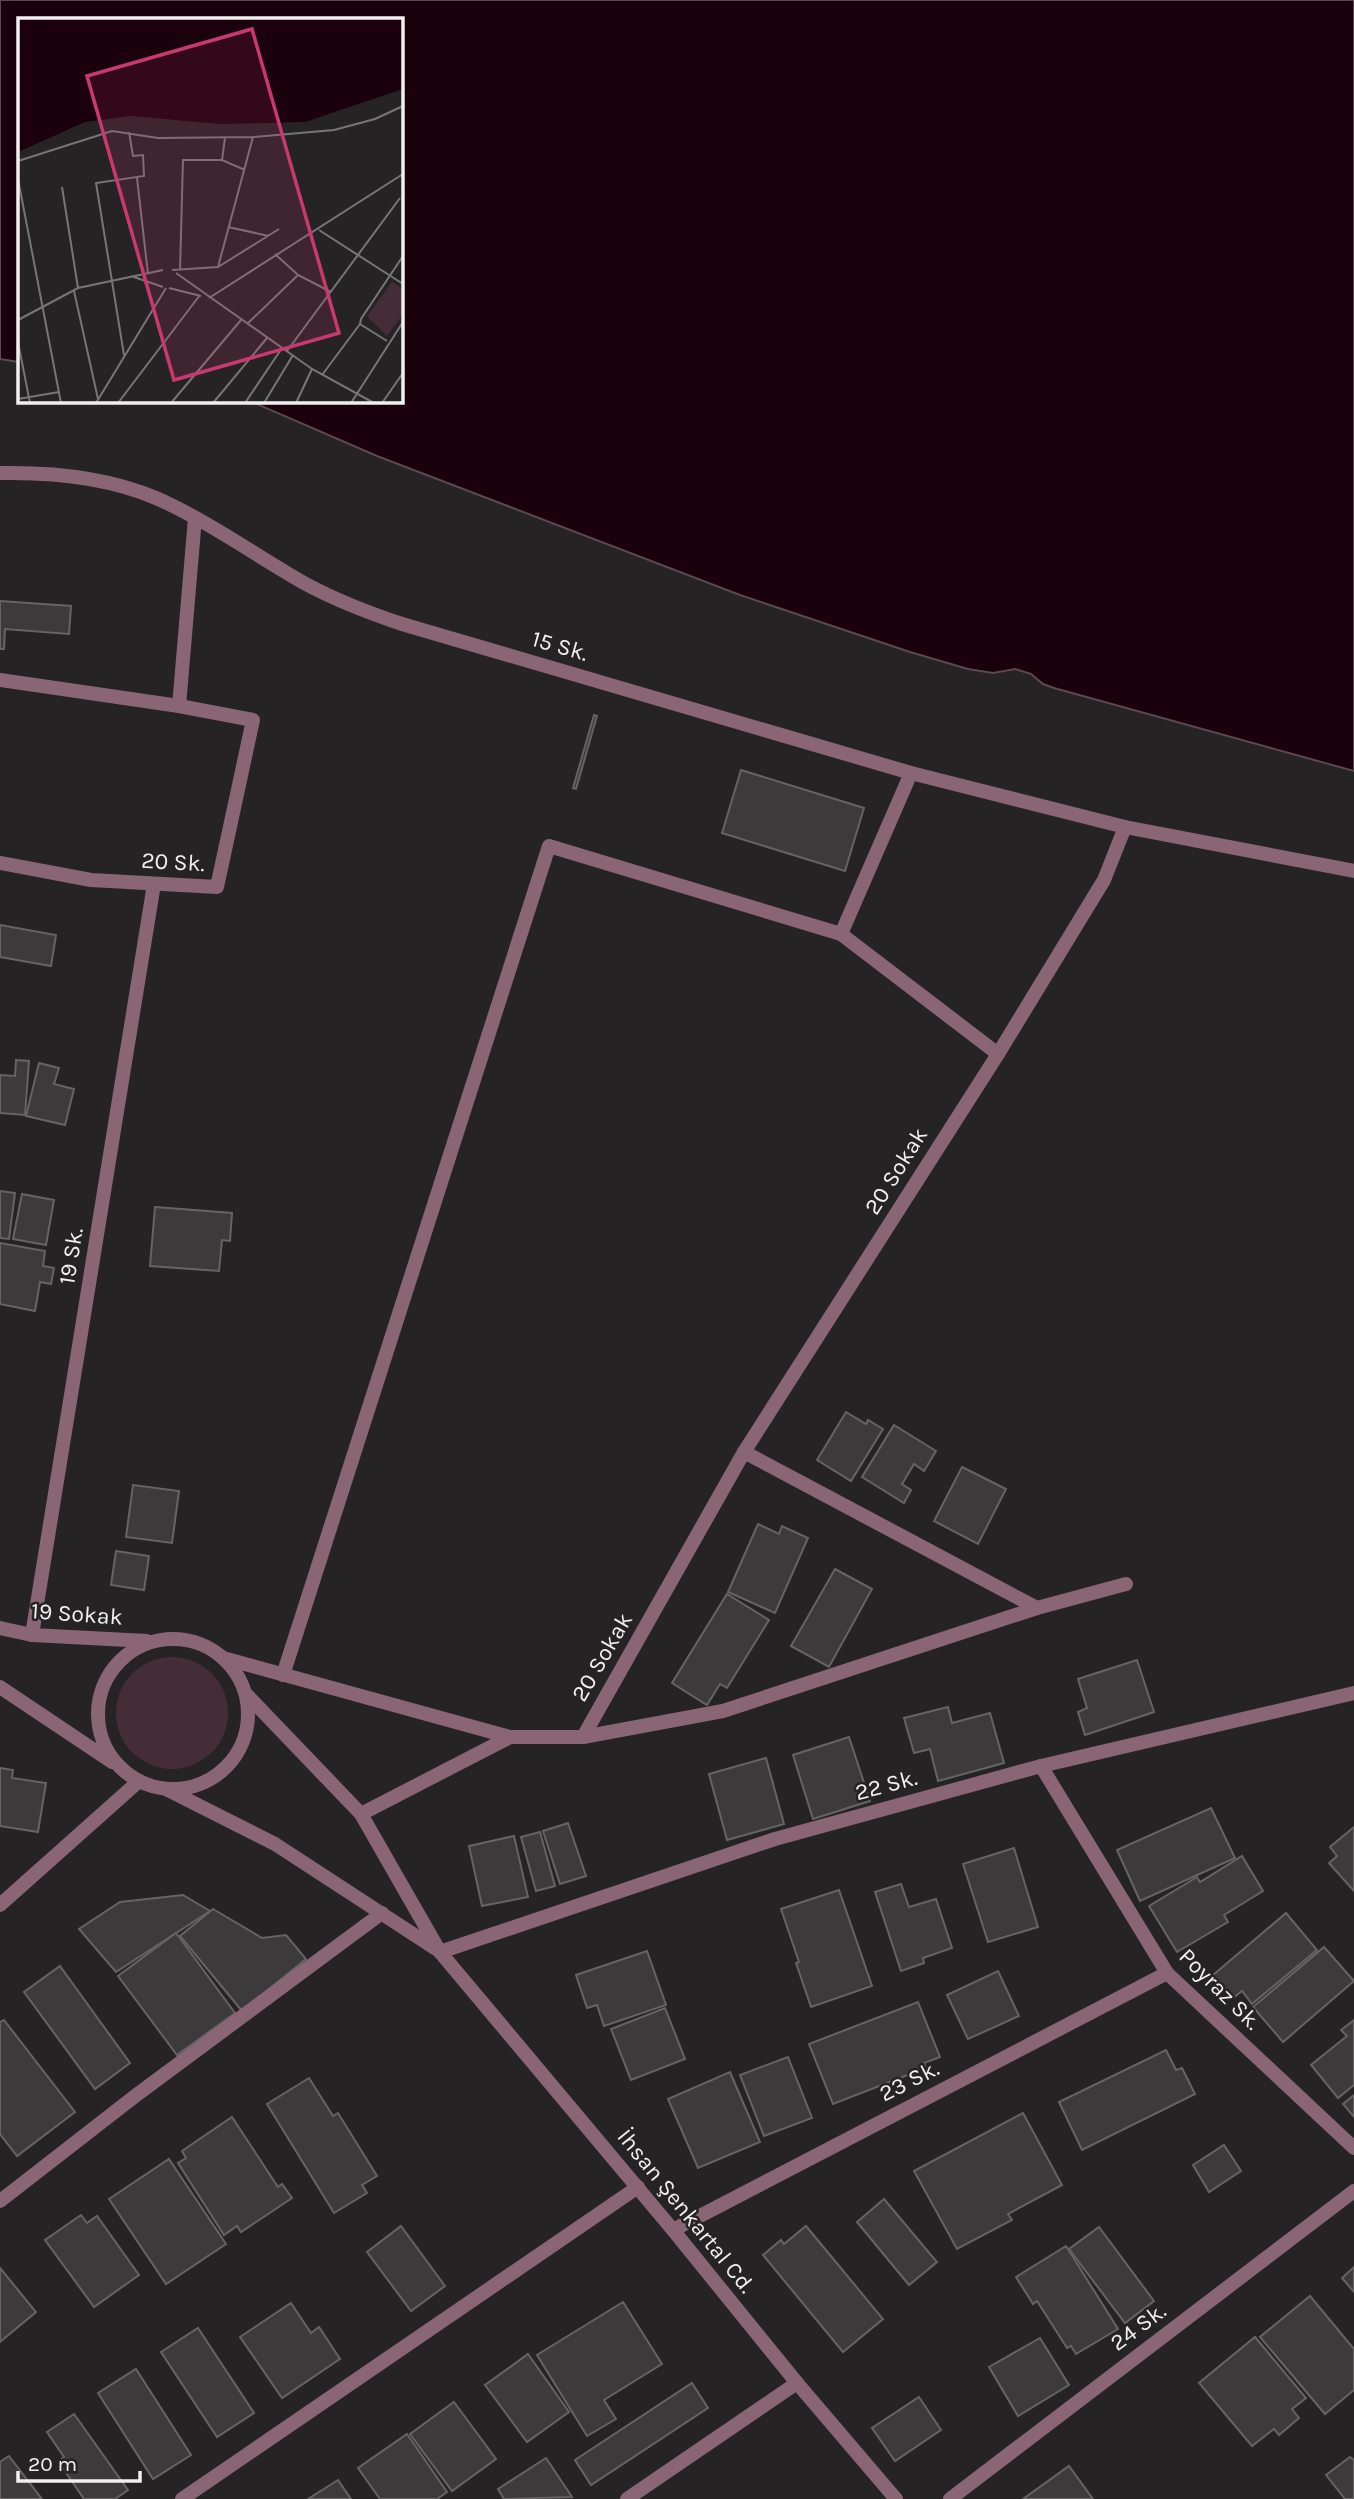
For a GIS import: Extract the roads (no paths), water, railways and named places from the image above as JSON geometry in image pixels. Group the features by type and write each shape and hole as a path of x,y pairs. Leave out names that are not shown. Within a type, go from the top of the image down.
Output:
{"street":[{"name":"15 Sk.","path":"0,473 69,475 114,484 156,498 307,584 368,612 911,773 1125,827"},
{"path":"0,680 179,706 195,518"},
{"name":"20 Sk.","path":"0,863 91,880 217,887 253,720 179,706"},
{"path":"841,934 911,773"},
{"path":"1125,827 1354,871"},
{"name":"20 Sokak","path":"583,1737 744,1452 998,1054 1104,880 1125,827"},
{"path":"283,1675 549,846 841,934 998,1054"},
{"name":"19 Sk.","path":"32,1635 154,884"},
{"path":"744,1452 1037,1608"},
{"path":"223,1658 510,1737 583,1737 723,1711 1037,1608 1126,1584"},
{"name":"19 Sokak","path":"0,1628 32,1635 152,1641"},
{"path":"118,1765 103,1744 97,1718 100,1693 111,1669 129,1651 152,1641 177,1638 202,1644 223,1658 239,1678 246,1694 248,1718 243,1741 231,1762 212,1778 190,1787 164,1788"},
{"path":"0,1687 139,1781 164,1788 275,1844 440,1952"},
{"name":"22 Sk.","path":"440,1952 775,1839 1041,1766 1354,1693"},
{"path":"246,1694 361,1814 440,1952"},
{"path":"361,1814 510,1737"},
{"name":"Poyraz Sk.","path":"1041,1766 1167,1973 1354,2148"},
{"path":"0,1905 139,1781"},
{"path":"0,2201 139,2093 382,1913"},
{"name":"İhsan Şenkartal Cd.","path":"440,1952 638,2187 888,2496"},
{"name":"23 Sk.","path":"673,2230 1167,1973"},
{"path":"182,2499 638,2187"},
{"name":"24 Sk.","path":"950,2499 1354,2192"},
{"path":"626,2499 797,2384"}]}
